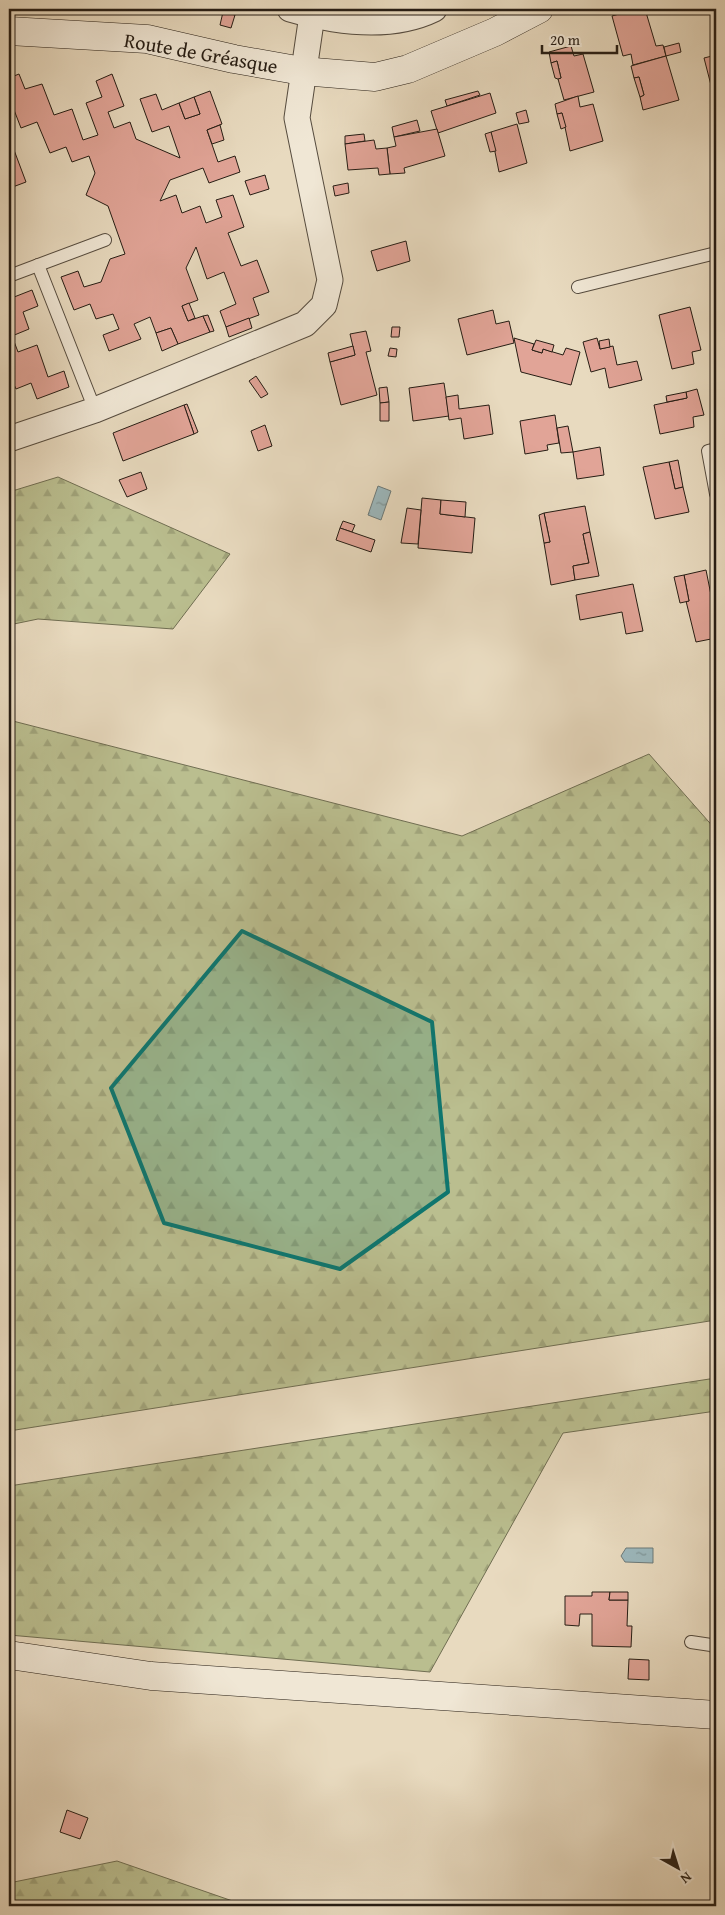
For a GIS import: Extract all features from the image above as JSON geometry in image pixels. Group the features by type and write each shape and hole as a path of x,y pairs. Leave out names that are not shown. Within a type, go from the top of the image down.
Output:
{"street":[{"path":"9,439 95,410 305,324 324,305 330,280 297,118 302,71 301,12 366,22 415,18 434,9"},
{"name":"Route de Gréasque","path":"9,31 147,39 234,59 302,71 375,77 408,69 495,32 539,9"},
{"path":"9,1655 150,1676 716,1715"}],"lane":[{"path":"9,276 105,240"},
{"path":"578,287 716,253"},
{"path":"38,265 95,410"},
{"path":"716,449 708,451 716,494"},
{"path":"691,1642 711,1645 716,1648"}],"highlighted area":[{"path":"242,931 432,1022 448,1192 340,1269 164,1223 111,1088"}],"green space":[{"path":"58,477 230,554 173,629 38,619 9,625 9,492"},
{"path":"9,720 462,836 649,754 716,830 716,1320 9,1431"},
{"path":"716,1378 716,1411 563,1433 430,1672 9,1635 9,1486"},
{"path":"117,1861 247,1906 9,1906 9,1883"}],"water":[{"path":"378,486 391,491 381,520 368,515"},
{"path":"626,1548 653,1548 653,1563 625,1562 621,1556"}],"building":[{"path":"637,9 645,9 656,46 663,45 666,56 633,65 631,54 623,56 612,16"},
{"path":"223,12 235,15 231,28 220,25"},
{"path":"679,43 681,52 666,56 664,47"},
{"path":"571,46 574,56 583,54 594,92 564,100 558,79 561,78 557,61 551,63 549,52"},
{"path":"716,55 716,92 713,93 704,58"},
{"path":"666,56 679,100 643,110 640,97 644,95 639,77 634,78 631,66"},
{"path":"557,61 561,78 558,79 555,78 551,63"},
{"path":"19,74 25,89 42,84 54,115 72,109 83,140 98,135 86,103 102,97 96,81 112,74 124,106 108,112 114,128 130,122 136,139 180,158 169,126 152,132 140,99 156,94 162,110 179,103 185,119 200,114 194,97 210,91 222,124 207,130 218,162 235,156 240,172 209,183 203,168 170,180 160,201 176,195 182,213 200,206 206,223 222,217 216,200 233,195 244,227 228,233 241,266 257,260 269,292 253,298 259,315 226,327 220,311 236,304 224,272 207,279 196,247 186,268 198,300 182,306 188,321 203,316 210,332 178,344 171,328 156,333 150,317 134,324 141,339 109,351 103,335 119,329 113,314 96,319 90,304 74,310 61,277 78,271 84,287 101,282 110,259 125,254 108,206 86,195 95,173 89,156 72,162 66,147 50,153 37,122 21,128 9,97 9,78"},
{"path":"639,77 644,95 640,97 634,78"},
{"path":"478,91 480,95 447,106 445,100"},
{"path":"490,93 496,113 438,133 431,111"},
{"path":"578,96 580,107 593,104 603,141 570,151 562,113 557,114 555,104"},
{"path":"194,97 200,114 185,119 179,103"},
{"path":"526,110 529,122 519,124 516,113"},
{"path":"562,113 566,127 561,129 557,114"},
{"path":"417,120 420,131 394,137 392,127"},
{"path":"517,124 527,163 499,172 491,132"},
{"path":"220,125 224,140 212,144 207,130"},
{"path":"437,129 445,156 404,168 405,173 390,174 387,148 396,146 394,137"},
{"path":"491,132 496,151 490,152 485,134"},
{"path":"364,134 365,141 345,144 345,136"},
{"path":"374,140 376,149 387,148 390,174 379,175 378,168 348,170 345,144"},
{"path":"14,150 26,182 10,188 9,151"},
{"path":"265,175 269,189 250,195 245,181"},
{"path":"348,183 349,193 335,196 333,186"},
{"path":"9,227 14,242 9,244"},
{"path":"406,241 410,261 377,271 371,251"},
{"path":"32,290 38,306 23,312 29,329 12,336 18,352 37,345 48,377 64,371 69,387 37,399 31,383 16,389 9,373 9,299"},
{"path":"189,303 195,318 188,321 182,306"},
{"path":"690,307 701,350 692,352 694,364 672,369 659,315"},
{"path":"493,310 496,324 509,321 514,343 467,355 458,319"},
{"path":"208,315 214,331 210,332 203,316"},
{"path":"249,318 252,328 229,337 226,327"},
{"path":"392,327 400,327 399,337 391,337"},
{"path":"171,328 178,344 162,351 156,333"},
{"path":"366,331 371,351 366,352 377,395 341,405 330,362 355,355 350,334"},
{"path":"514,338 534,344 532,350 542,353 543,349 563,355 566,348 580,352 571,385 521,372"},
{"path":"597,338 600,349 613,346 617,365 637,361 642,380 609,388 605,368 591,372 583,342"},
{"path":"609,339 610,347 600,349 599,341"},
{"path":"536,340 554,345 552,352 543,349 542,353 532,350"},
{"path":"353,346 355,355 330,362 328,353"},
{"path":"390,348 397,349 396,357 388,356"},
{"path":"256,376 268,394 261,398 249,381"},
{"path":"444,383 449,416 413,421 409,388"},
{"path":"387,387 389,402 380,403 379,388"},
{"path":"697,389 704,415 693,417 694,427 660,434 654,405 687,398 686,392"},
{"path":"686,392 687,398 667,402 666,396"},
{"path":"458,395 459,409 489,405 493,434 464,439 461,418 449,420 446,397"},
{"path":"389,402 389,421 380,421 380,403"},
{"path":"187,404 198,432 194,434 184,405"},
{"path":"184,405 194,434 123,461 113,433"},
{"path":"555,415 559,443 547,445 548,450 525,454 520,421"},
{"path":"265,425 272,446 258,451 251,431"},
{"path":"568,426 573,452 561,453 557,428"},
{"path":"600,447 604,475 577,479 573,452"},
{"path":"678,460 683,487 675,489 669,462"},
{"path":"669,462 675,489 683,487 689,512 655,519 643,467"},
{"path":"141,472 147,489 127,497 119,480"},
{"path":"422,498 441,500 440,514 475,518 472,553 418,548"},
{"path":"441,500 466,502 465,517 440,514"},
{"path":"585,506 590,532 583,534 589,563 573,566 575,580 551,585 544,543 550,542 544,513"},
{"path":"407,508 421,510 418,544 401,543"},
{"path":"544,513 550,542 544,543 539,515"},
{"path":"343,521 355,525 352,532 340,528"},
{"path":"340,528 375,540 371,552 336,540"},
{"path":"590,532 599,576 575,580 573,566 589,563 583,534"},
{"path":"706,570 716,620 716,638 696,642 686,601 689,601 684,575"},
{"path":"684,575 689,601 680,603 674,577"},
{"path":"633,584 643,631 626,634 622,612 580,620 576,595"},
{"path":"592,1592 610,1592 609,1600 628,1600 627,1626 632,1626 631,1647 592,1646 592,1614 580,1614 579,1626 565,1625 565,1596 592,1596"},
{"path":"610,1592 628,1592 628,1600 609,1600"},
{"path":"629,1659 649,1660 649,1680 628,1679"},
{"path":"67,1810 88,1818 80,1839 60,1832"}]}
